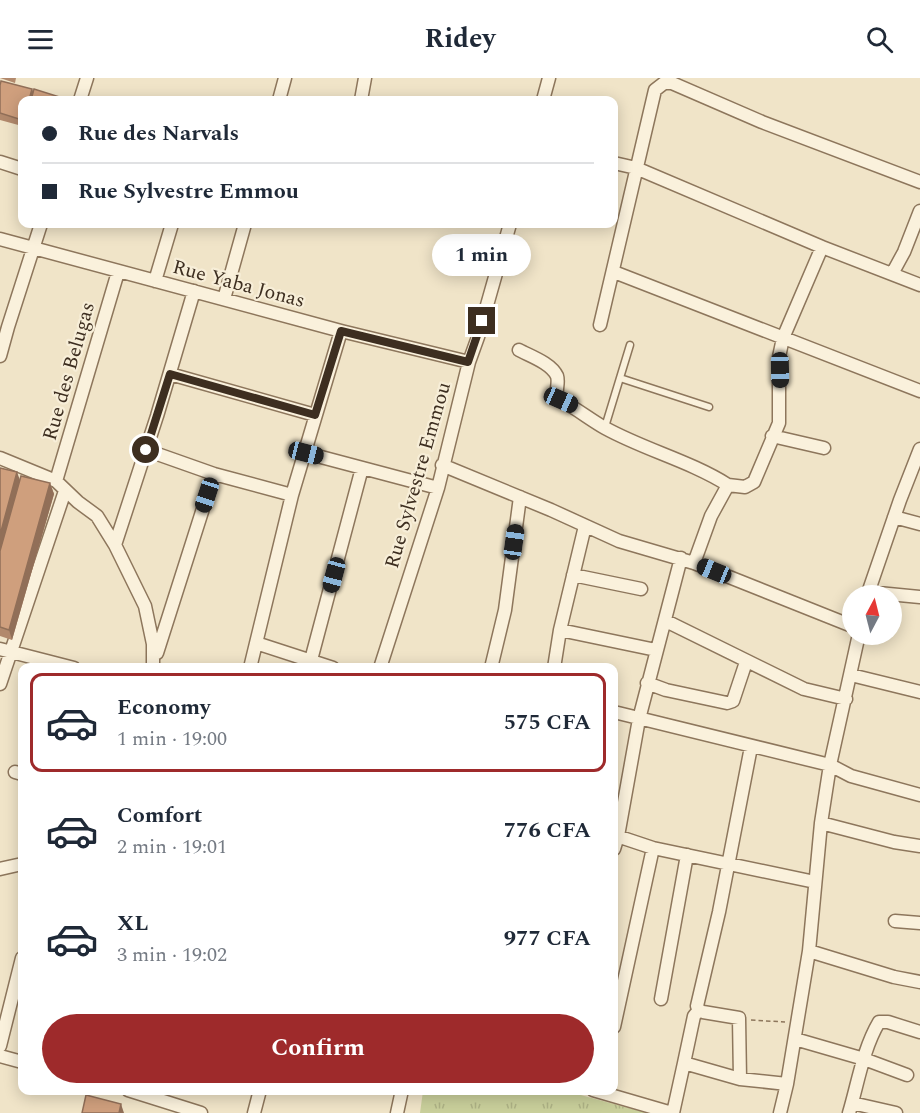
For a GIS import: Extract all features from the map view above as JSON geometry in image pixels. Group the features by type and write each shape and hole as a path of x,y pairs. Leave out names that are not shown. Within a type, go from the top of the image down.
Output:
{"street":[{"path":"81,96 87,78"},
{"path":"280,96 285,78"},
{"path":"362,96 365,78"},
{"path":"544,96 549,78"},
{"path":"600,325 655,90 663,83 672,83 762,122 920,182"},
{"path":"0,162 18,168"},
{"path":"618,164 636,168 822,247 920,285"},
{"path":"892,274 904,252 920,211"},
{"path":"0,356 4,326 40,228"},
{"path":"155,281 171,228"},
{"path":"224,299 244,228"},
{"name":"Rue Sylvestre Emmou","path":"382,663 438,488 468,362 478,337 509,228"},
{"name":"Rue Yaba Jonas","path":"0,239 341,331 468,362"},
{"path":"519,350 551,369 557,376 558,398 605,428 707,473 728,485 745,487 754,482 778,423 780,412 779,357 783,338 822,247"},
{"name":"Rue des Belugas","path":"56,482 118,272"},
{"path":"614,272 920,391"},
{"path":"115,545 194,291"},
{"path":"251,663 292,495 341,331"},
{"path":"170,374 315,415"},
{"path":"772,436 824,448"},
{"path":"871,585 920,449"},
{"path":"146,450 214,474 292,495"},
{"path":"306,453 438,488"},
{"path":"0,458 56,482 98,516 145,606 153,644 154,663"},
{"path":"442,465 619,541 681,558 842,622"},
{"path":"311,660 362,468"},
{"path":"154,663 214,474"},
{"path":"694,563 711,516 728,485"},
{"path":"0,684 5,650 36,581 65,491"},
{"path":"492,663 505,610 520,497"},
{"path":"894,517 920,524"},
{"path":"555,663 560,630 585,526"},
{"path":"618,826 647,684 666,621 681,558"},
{"path":"573,575 641,589"},
{"path":"902,596 920,597"},
{"path":"666,621 804,689 846,699"},
{"path":"560,630 656,650"},
{"path":"256,643 319,663"},
{"path":"780,1113 809,951 814,882 830,765 857,645"},
{"path":"5,650 55,663"},
{"path":"647,684 727,703 733,701 746,662"},
{"path":"851,675 920,692"},
{"path":"618,713 830,765 851,776 920,795"},
{"path":"699,1010 697,1006 719,912 751,747"},
{"path":"821,823 894,842 920,846"},
{"path":"618,837 653,848 814,882"},
{"path":"618,1009 653,848"},
{"path":"661,999 687,855"},
{"path":"0,869 18,867"},
{"path":"895,921 920,923"},
{"path":"809,951 894,977 920,982"},
{"path":"0,1046 18,974"},
{"path":"699,1010 740,1018 740,1079"},
{"path":"612,1095 673,1113 694,1016 699,1010"},
{"path":"896,1113 851,1108 864,1059 879,1022 888,1022 920,1032"},
{"path":"795,1039 864,1059 907,1075"},
{"path":"0,1056 18,1061"},
{"path":"684,1063 740,1079 787,1084"},
{"path":"254,1113 259,1095"},
{"path":"397,1113 401,1095"},
{"path":"169,1096 201,1113"}],"lane":[{"path":"605,428 630,345"},
{"path":"620,378 709,407"}],"path":[{"path":"740,1018 798,1022"}],"green space":[{"path":"422,1095 581,1095 647,1113 420,1113"}],"building":[{"path":"1,81 32,89 30,96 18,96 18,119 0,113"},
{"path":"34,89 56,96 32,96"},
{"path":"0,468 17,472 0,535"},
{"path":"21,476 50,483 9,630 0,627 0,551"},
{"path":"86,1095 121,1104 119,1113 82,1113"}],"route":[{"path":"146,450 170,374 315,415 341,331 468,362 482,321"}]}
